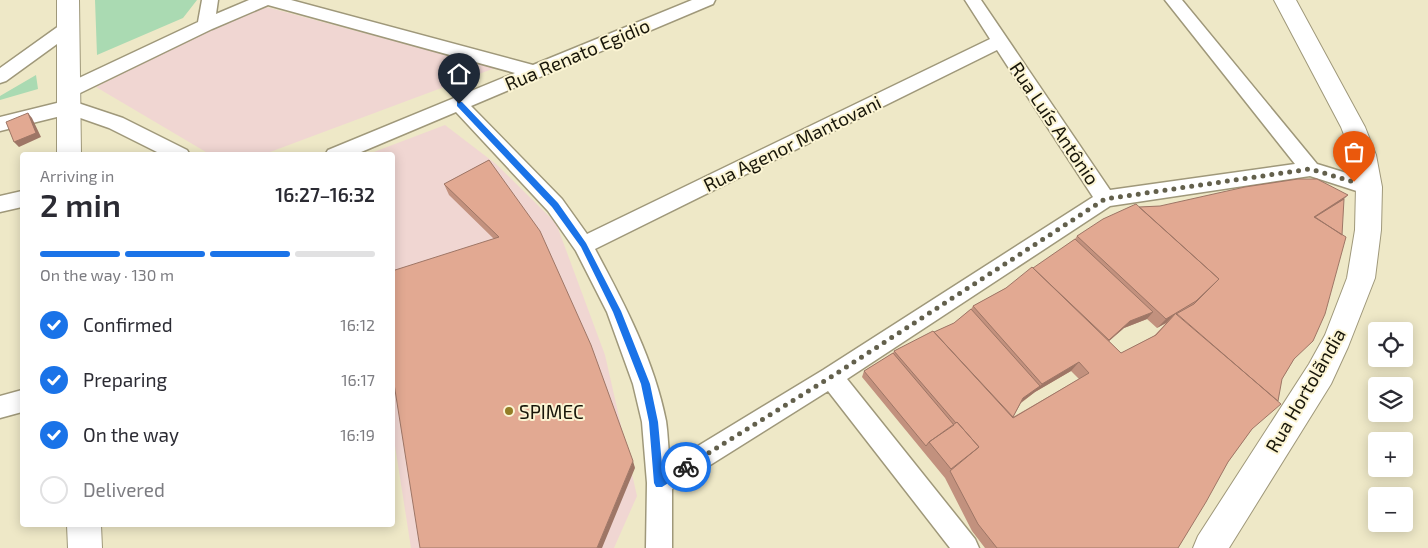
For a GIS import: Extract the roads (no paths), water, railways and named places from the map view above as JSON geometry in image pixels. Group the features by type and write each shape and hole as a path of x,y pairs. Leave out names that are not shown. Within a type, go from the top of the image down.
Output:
{"street":[{"path":"68,0 69,152"},
{"path":"206,25 210,0"},
{"path":"0,124 69,98 206,25 264,0"},
{"path":"271,0 534,72"},
{"name":"Rua Renato Egidio","path":"342,152 707,0"},
{"name":"Rua Luís Antônio","path":"973,0 1105,199 1310,169"},
{"path":"1173,0 1310,169 1369,187"},
{"name":"Rua Hortolãndia","path":"1210,548 1320,374 1338,338 1361,278 1368,230 1369,187 1364,155 1353,127 1285,0"},
{"path":"0,77 69,28"},
{"name":"Rua Agenor Mantovani","path":"583,245 1000,41"},
{"path":"69,98 174,152"},
{"path":"459,104 555,205 583,245 617,311 645,384 654,422 659,483 659,548"},
{"path":"0,204 20,199"},
{"path":"659,483 831,377 1105,199"},
{"path":"831,377 966,548"},
{"path":"0,407 20,402"},
{"path":"84,527 85,548"}],"place":[{"name":"SPIMEC","path":"509,411"}]}
